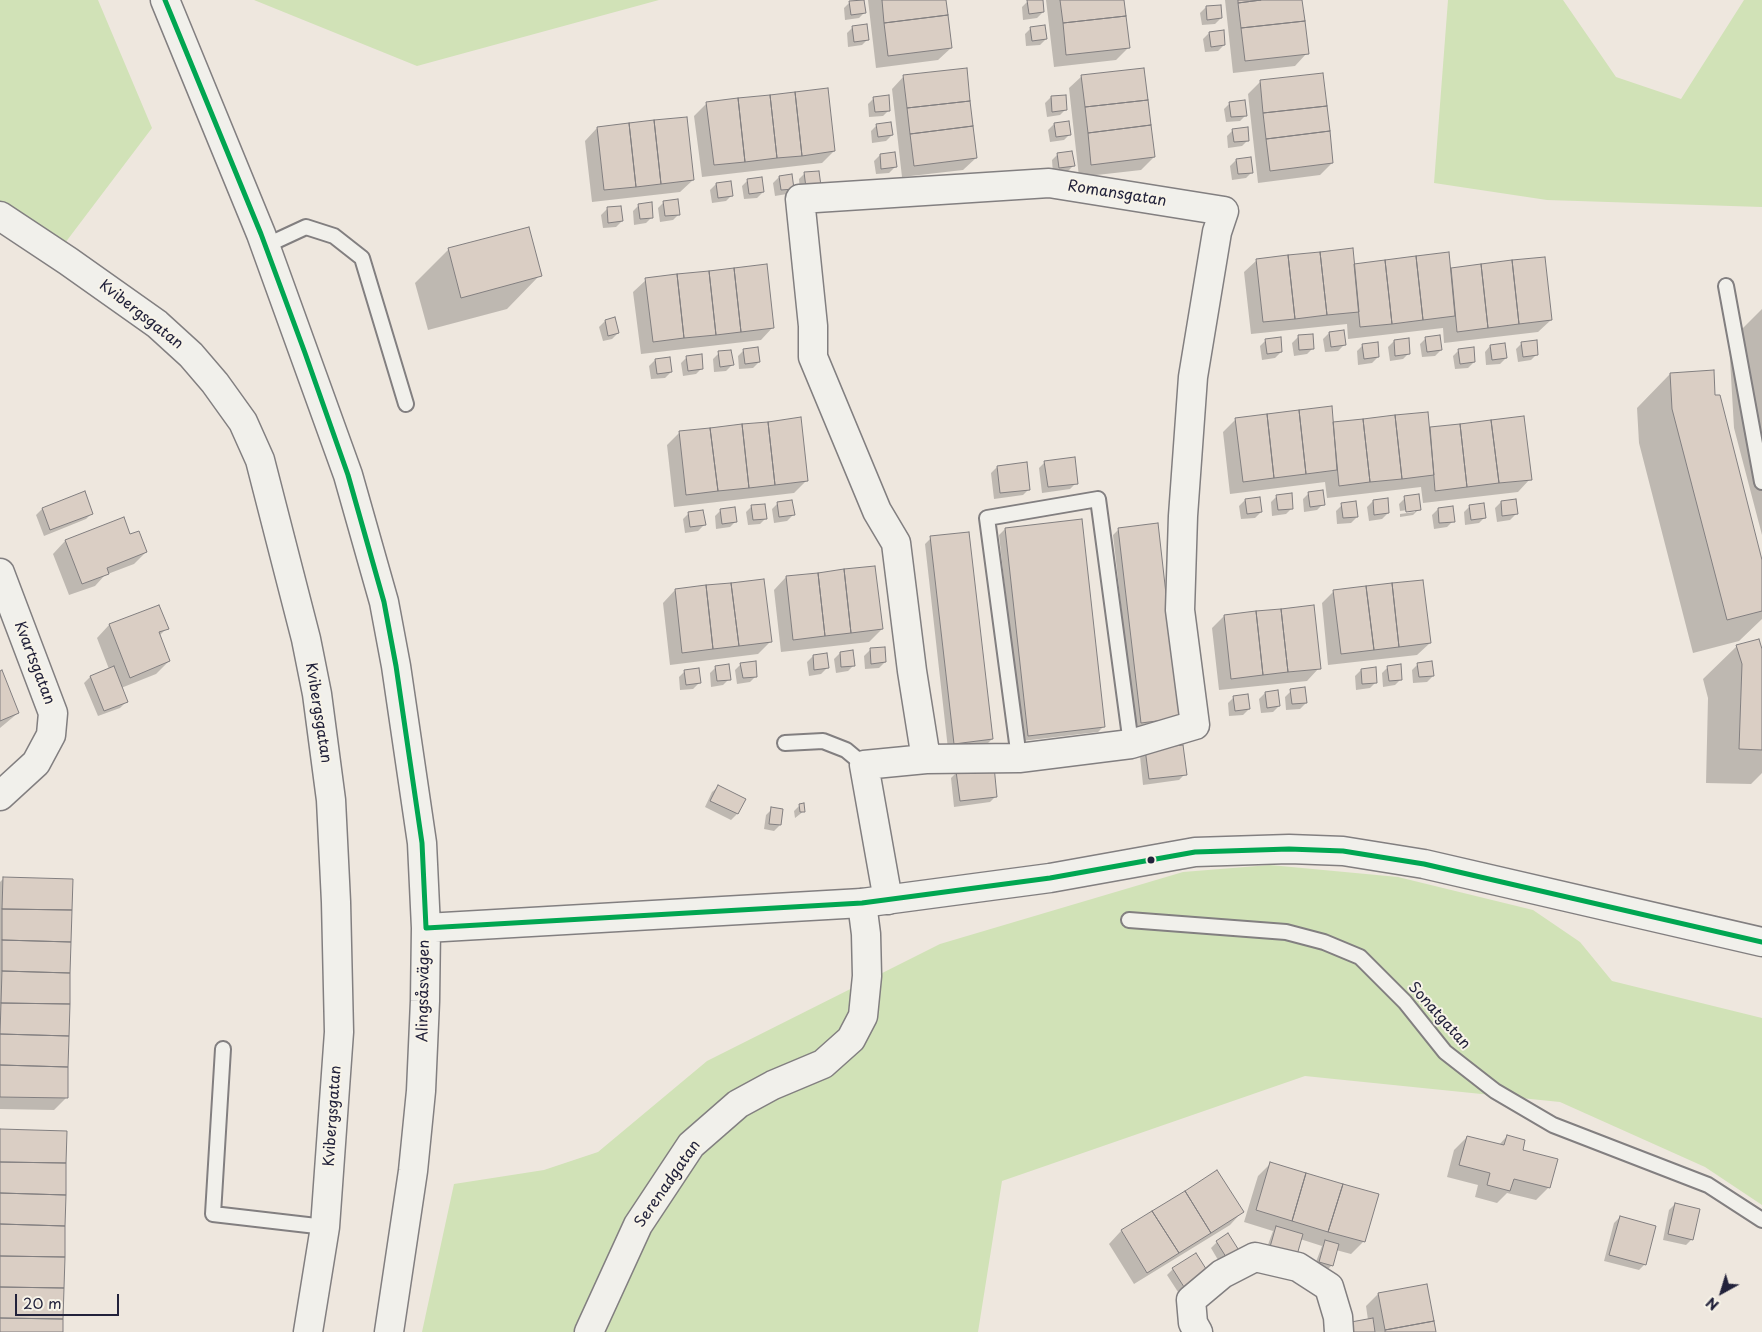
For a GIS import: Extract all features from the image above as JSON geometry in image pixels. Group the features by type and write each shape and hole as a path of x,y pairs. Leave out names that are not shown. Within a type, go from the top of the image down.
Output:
{"street":[{"name":"Alingsåsvägen","path":"165,0 265,246 348,475 384,602 396,666 422,843 426,928 421,1091 407,1220 389,1332"},
{"name":"Romansgatan","path":"864,765 926,759 1019,758 1131,744 1195,726 1180,610 1184,516 1193,377 1217,232 1224,211 1049,183 800,199 813,326 813,357 877,511 896,543 912,671 926,759"},
{"name":"Kvibergsgatan","path":"0,216 149,318 191,355 215,383 243,422 260,460 306,639 317,694 330,800 336,902 339,1032 324,1228 308,1332"},
{"name":"Kvartsgatan","path":"0,573 54,713 51,735 36,763 0,796"},
{"path":"864,765 875,901"},
{"path":"426,928 875,901 1050,878 1196,852 1289,849 1343,851 1424,864 1762,942"},
{"name":"Serenadgatan","path":"589,1332 638,1225 691,1145 738,1104 773,1085 823,1064 851,1040 863,1016 867,976 866,934 875,901"},
{"path":"1198,1332 1193,1323 1191,1300 1222,1274 1255,1257 1298,1267 1329,1287 1338,1317 1339,1332"}],"lane":[{"path":"265,246 306,227 334,236 362,258 406,404"},
{"path":"1726,286 1762,482"},
{"path":"1019,758 987,518 1098,499 1131,744"},
{"path":"785,743 823,741 846,750 864,765"},
{"name":"Sonatgatan","path":"1129,920 1286,932 1324,942 1360,957 1405,1002 1445,1052 1495,1091 1553,1126 1708,1185 1762,1220"},
{"path":"223,1049 213,1214 324,1228"}],"green space":[{"path":"0,0 98,0 152,128 62,247 0,205"},
{"path":"254,0 659,0 417,66"},
{"path":"1448,0 1563,0 1616,77 1681,99 1744,0 1762,0 1762,207 1547,200 1434,183"},
{"path":"1270,865 1398,877 1533,910 1580,942 1612,981 1762,1018 1762,1205 1705,1167 1560,1102 1305,1076 1002,1181 978,1332 422,1332 454,1184 544,1170 598,1152 707,1061 940,944 1183,872"}],"building":[{"path":"864,0 866,13 851,15 849,1"},
{"path":"882,0 946,0 948,15 884,23"},
{"path":"1027,0 1043,0 1044,12 1029,14"},
{"path":"1060,0 1124,0 1126,16 1063,23"},
{"path":"1238,0 1261,0 1238,3"},
{"path":"1261,0 1302,0 1305,21 1241,28 1238,3"},
{"path":"1221,5 1222,18 1207,20 1206,6"},
{"path":"948,15 952,48 888,56 884,23"},
{"path":"1126,16 1130,48 1066,55 1063,23"},
{"path":"1305,21 1309,54 1245,61 1241,28"},
{"path":"867,24 869,40 854,42 852,26"},
{"path":"1045,25 1047,39 1032,41 1030,27"},
{"path":"1224,30 1225,45 1211,47 1209,32"},
{"path":"967,68 970,101 907,108 903,75"},
{"path":"1144,68 1148,100 1085,107 1081,75"},
{"path":"1323,73 1327,106 1263,113 1260,80"},
{"path":"828,88 835,151 802,156 795,92"},
{"path":"795,92 802,156 777,158 770,95"},
{"path":"770,95 777,158 745,162 738,98"},
{"path":"889,95 890,111 875,112 873,97"},
{"path":"1066,95 1067,110 1052,112 1051,96"},
{"path":"738,98 745,162 714,165 706,102"},
{"path":"1148,100 1151,125 1088,133 1085,107"},
{"path":"1245,100 1247,116 1231,117 1229,102"},
{"path":"970,101 973,126 910,134 907,108"},
{"path":"1327,106 1330,131 1266,139 1263,113"},
{"path":"687,117 694,180 661,184 654,120"},
{"path":"654,120 661,184 636,187 629,123"},
{"path":"1069,121 1071,135 1056,137 1054,123"},
{"path":"891,122 893,135 878,137 876,124"},
{"path":"629,123 636,187 604,190 597,127"},
{"path":"1151,125 1155,157 1091,165 1088,133"},
{"path":"973,126 977,158 914,166 910,134"},
{"path":"1248,127 1249,141 1234,142 1232,129"},
{"path":"1330,131 1333,163 1270,171 1266,139"},
{"path":"1072,151 1075,166 1059,168 1057,153"},
{"path":"895,152 897,167 881,169 880,154"},
{"path":"1251,157 1253,173 1238,174 1236,159"},
{"path":"819,171 821,186 806,188 804,172"},
{"path":"792,174 794,189 781,190 779,176"},
{"path":"762,177 764,192 749,194 747,179"},
{"path":"731,181 733,196 718,198 716,183"},
{"path":"678,199 680,215 665,216 663,201"},
{"path":"652,202 653,218 640,219 638,204"},
{"path":"621,206 623,221 608,223 607,207"},
{"path":"529,227 542,276 461,298 448,248"},
{"path":"1353,248 1359,312 1327,315 1320,252"},
{"path":"1320,252 1327,315 1295,319 1288,255"},
{"path":"1449,252 1455,316 1423,320 1416,256"},
{"path":"1288,255 1295,319 1263,322 1256,259"},
{"path":"1416,256 1423,320 1392,324 1385,260"},
{"path":"1545,257 1552,320 1519,324 1512,260"},
{"path":"1385,260 1392,324 1360,327 1354,264"},
{"path":"1512,260 1519,324 1488,328 1481,264"},
{"path":"767,264 774,328 741,332 734,268"},
{"path":"1481,264 1488,328 1457,332 1451,268"},
{"path":"734,268 741,332 716,335 709,271"},
{"path":"709,271 716,335 684,338 677,274"},
{"path":"677,274 684,338 653,342 645,278"},
{"path":"615,317 619,333 608,336 605,320"},
{"path":"1344,330 1346,345 1331,347 1329,332"},
{"path":"1313,334 1314,349 1299,350 1298,335"},
{"path":"1440,335 1442,350 1427,352 1425,337"},
{"path":"1281,337 1282,352 1267,354 1265,339"},
{"path":"1409,338 1410,354 1395,356 1394,340"},
{"path":"1537,340 1538,355 1523,357 1521,342"},
{"path":"1378,342 1379,357 1364,359 1362,344"},
{"path":"1505,343 1507,358 1492,360 1490,345"},
{"path":"758,347 760,362 745,364 743,349"},
{"path":"1474,347 1475,362 1460,364 1458,349"},
{"path":"731,350 734,365 720,367 718,351"},
{"path":"702,354 703,369 688,371 686,356"},
{"path":"670,357 672,372 657,374 655,359"},
{"path":"1714,370 1715,395 1720,395 1762,560 1762,611 1727,620 1672,409 1670,373"},
{"path":"1332,406 1337,470 1306,474 1299,410"},
{"path":"1299,410 1306,474 1274,478 1267,414"},
{"path":"1428,412 1434,475 1402,479 1395,415"},
{"path":"1267,414 1274,478 1243,482 1235,418"},
{"path":"1395,415 1402,479 1370,482 1363,419"},
{"path":"1524,416 1532,480 1499,483 1491,420"},
{"path":"801,417 808,481 775,485 768,422"},
{"path":"1363,419 1370,482 1339,486 1333,422"},
{"path":"1491,420 1499,483 1467,487 1460,424"},
{"path":"768,422 775,485 749,488 742,424"},
{"path":"742,424 749,488 718,491 710,428"},
{"path":"1460,424 1467,487 1435,491 1430,427"},
{"path":"710,428 718,491 686,495 679,431"},
{"path":"1075,457 1078,484 1048,487 1044,461"},
{"path":"1027,462 1030,490 1000,493 997,466"},
{"path":"1323,490 1325,505 1310,507 1308,492"},
{"path":"85,491 93,514 50,530 42,508"},
{"path":"1292,493 1293,509 1278,510 1276,495"},
{"path":"1419,494 1421,510 1406,512 1404,496"},
{"path":"1260,497 1262,512 1247,514 1245,499"},
{"path":"1388,498 1389,513 1374,515 1373,500"},
{"path":"1516,499 1518,514 1502,516 1501,501"},
{"path":"792,500 795,515 779,517 777,502"},
{"path":"1356,501 1358,517 1343,518 1341,503"},
{"path":"1484,503 1486,518 1471,520 1469,505"},
{"path":"765,504 767,519 753,520 751,505"},
{"path":"1453,506 1455,522 1439,523 1438,508"},
{"path":"735,507 737,522 722,524 720,509"},
{"path":"703,510 706,525 690,527 688,512"},
{"path":"124,517 130,534 139,531 147,552 107,568 109,574 82,584 65,540"},
{"path":"1082,519 1105,727 1028,736 1005,528"},
{"path":"1158,523 1180,718 1141,723 1118,528"},
{"path":"969,532 993,739 954,744 930,536"},
{"path":"875,566 883,629 851,633 844,569"},
{"path":"844,569 851,633 825,636 818,573"},
{"path":"818,573 825,636 793,640 786,576"},
{"path":"764,579 772,642 739,646 731,583"},
{"path":"1423,580 1431,643 1399,647 1392,583"},
{"path":"731,583 739,646 713,649 706,585"},
{"path":"1392,583 1399,647 1374,650 1366,586"},
{"path":"706,585 713,649 682,653 675,589"},
{"path":"1366,586 1374,650 1341,654 1333,590"},
{"path":"159,605 169,629 159,632 170,661 130,678 109,624"},
{"path":"1314,605 1321,669 1288,672 1281,609"},
{"path":"1281,609 1288,672 1263,675 1256,611"},
{"path":"1256,611 1263,675 1231,679 1224,615"},
{"path":"1759,639 1762,649 1762,750 1739,749 1742,664 1736,645"},
{"path":"885,647 886,662 871,664 870,648"},
{"path":"853,650 855,666 841,667 840,652"},
{"path":"827,653 829,668 814,670 813,655"},
{"path":"756,661 757,677 743,678 740,663"},
{"path":"1432,661 1434,676 1419,677 1417,663"},
{"path":"729,664 731,680 717,681 715,666"},
{"path":"1401,664 1402,680 1389,681 1387,666"},
{"path":"114,666 128,702 104,711 90,676"},
{"path":"1376,667 1377,683 1362,684 1361,669"},
{"path":"699,668 701,683 686,685 684,670"},
{"path":"2,670 19,713 0,721 0,671"},
{"path":"1305,687 1307,703 1292,704 1290,689"},
{"path":"1278,690 1280,706 1267,708 1265,692"},
{"path":"1248,694 1250,709 1235,711 1233,696"},
{"path":"1183,745 1187,775 1149,779 1145,749"},
{"path":"994,766 997,797 960,801 956,771"},
{"path":"718,785 746,799 738,814 710,801"},
{"path":"804,803 805,812 800,812 799,804"},
{"path":"771,807 783,809 781,825 769,824"},
{"path":"3,877 73,879 72,910 2,909"},
{"path":"2,909 72,910 71,942 2,940"},
{"path":"2,940 71,942 70,973 2,971"},
{"path":"2,971 70,973 70,1004 1,1003"},
{"path":"1,1003 70,1004 69,1036 0,1034"},
{"path":"0,1034 69,1036 68,1067 0,1065"},
{"path":"0,1065 68,1067 68,1098 0,1097"},
{"path":"0,1129 67,1131 66,1163 0,1162"},
{"path":"1507,1135 1525,1140 1523,1150 1558,1159 1550,1188 1514,1179 1510,1191 1487,1185 1490,1173 1459,1165 1467,1136 1504,1145"},
{"path":"0,1162 66,1163 66,1195 0,1193"},
{"path":"1270,1162 1306,1173 1292,1221 1256,1210"},
{"path":"1217,1170 1244,1212 1211,1233 1185,1191"},
{"path":"1306,1173 1343,1184 1328,1232 1292,1221"},
{"path":"1343,1184 1379,1194 1365,1242 1328,1232"},
{"path":"1185,1191 1211,1233 1179,1253 1152,1211"},
{"path":"0,1193 66,1195 65,1226 0,1224"},
{"path":"1675,1203 1700,1209 1693,1240 1668,1234"},
{"path":"1152,1211 1179,1253 1147,1273 1121,1230"},
{"path":"1620,1216 1656,1226 1646,1265 1609,1255"},
{"path":"0,1224 65,1226 65,1257 0,1256"},
{"path":"1276,1226 1303,1234 1297,1255 1270,1247"},
{"path":"1228,1233 1240,1252 1228,1260 1216,1241"},
{"path":"1325,1240 1339,1244 1333,1266 1319,1262"},
{"path":"1196,1253 1208,1272 1184,1287 1172,1268"},
{"path":"0,1256 65,1257 64,1288 0,1287"},
{"path":"1427,1284 1434,1321 1385,1330 1378,1293"},
{"path":"0,1287 64,1288 63,1319 0,1318"},
{"path":"0,1318 63,1319 63,1332 0,1332"},
{"path":"1373,1318 1375,1332 1353,1332 1351,1322"},
{"path":"1434,1321 1436,1332 1385,1332 1385,1330"}],"transit line":[{"path":"165,0 261,234 305,353 348,475 384,602 396,666 422,843 426,928"},
{"path":"426,928 862,903 1050,878 1195,852 1289,849 1343,851 1424,864 1762,942"}]}
